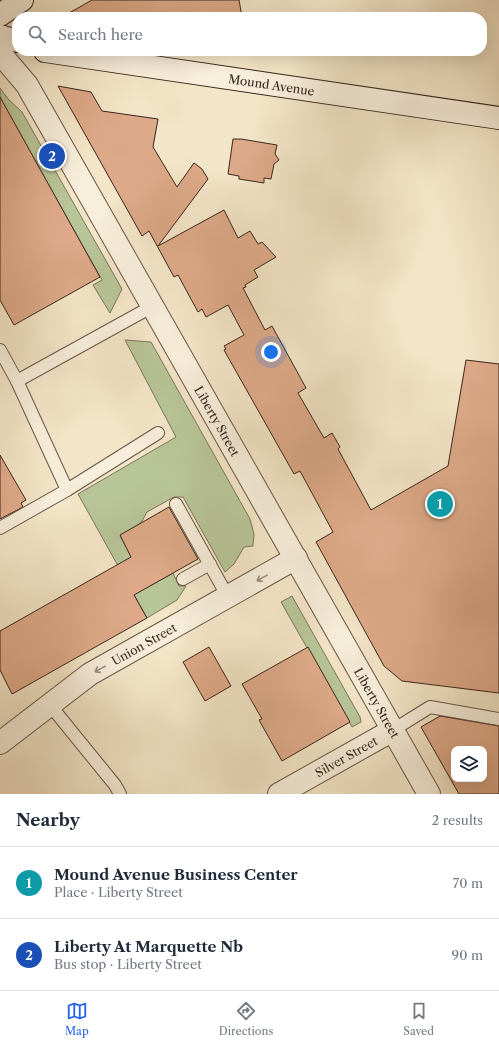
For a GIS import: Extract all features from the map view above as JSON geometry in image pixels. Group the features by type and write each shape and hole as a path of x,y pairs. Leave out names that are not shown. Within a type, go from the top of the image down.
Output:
{"street":[{"path":"0,15 22,0"},
{"path":"0,36 12,40"},
{"name":"Liberty Street","path":"0,53 27,85 429,794"},
{"name":"Mound Avenue","path":"79,56 499,118"},
{"name":"Union Street","path":"0,743 90,674 296,558"},
{"name":"Silver Street","path":"279,794 393,730"}],"lane":[{"path":"17,381 153,306"},
{"path":"0,350 17,381 67,490"},
{"path":"0,528 67,490 158,433"},
{"path":"176,504 228,597"},
{"path":"183,580 210,564"},
{"path":"50,705 115,785 120,794"},
{"path":"393,730 430,707 499,719"}],"green space":[{"path":"0,88 8,99 22,112 122,289 110,313 93,285 102,280 0,98"},
{"path":"125,340 151,342 250,519 254,534 253,546 244,547 234,564 225,572 183,497 174,497 147,512 141,523 120,536 148,587 173,573 179,586 186,586 177,600 147,618 78,494 176,437"},
{"path":"292,596 360,717 361,722 352,727 281,602"}],"building":[{"path":"92,0 239,0 241,12 71,12"},
{"path":"58,86 91,92 102,111 158,119 153,147 177,187 194,163 202,169 208,179 158,246 224,210 238,238 250,231 258,244 262,242 276,257 254,270 258,277 245,285 246,287 243,288 265,330 272,326 306,388 298,393 324,438 332,433 340,447 338,449 371,510 448,466 466,360 499,364 499,693 402,681 384,666 316,542 333,532 300,471 294,474 224,350 226,349 224,346 244,335 228,305 206,317 202,309 198,312 178,275 174,277 149,231 142,236"},
{"path":"0,97 100,277 14,325 0,300"},
{"path":"233,139 277,145 275,154 279,160 274,164 271,179 264,178 264,183 239,179 239,176 228,174"},
{"path":"0,455 26,500 21,503 23,507 0,519"},
{"path":"169,507 198,559 134,595 147,618 12,694 0,670 0,631 131,557 120,535"},
{"path":"209,647 231,686 205,701 183,662"},
{"path":"308,647 350,722 282,761 259,720 262,719 242,684"},
{"path":"440,716 499,726 499,794 459,794 452,782 487,782 487,746 451,746 451,780 421,727"}],"place":[{"name":"Liberty At Marquette Nb","path":"52,156"},
{"name":"Mound Avenue Business Center","path":"440,504"}]}
